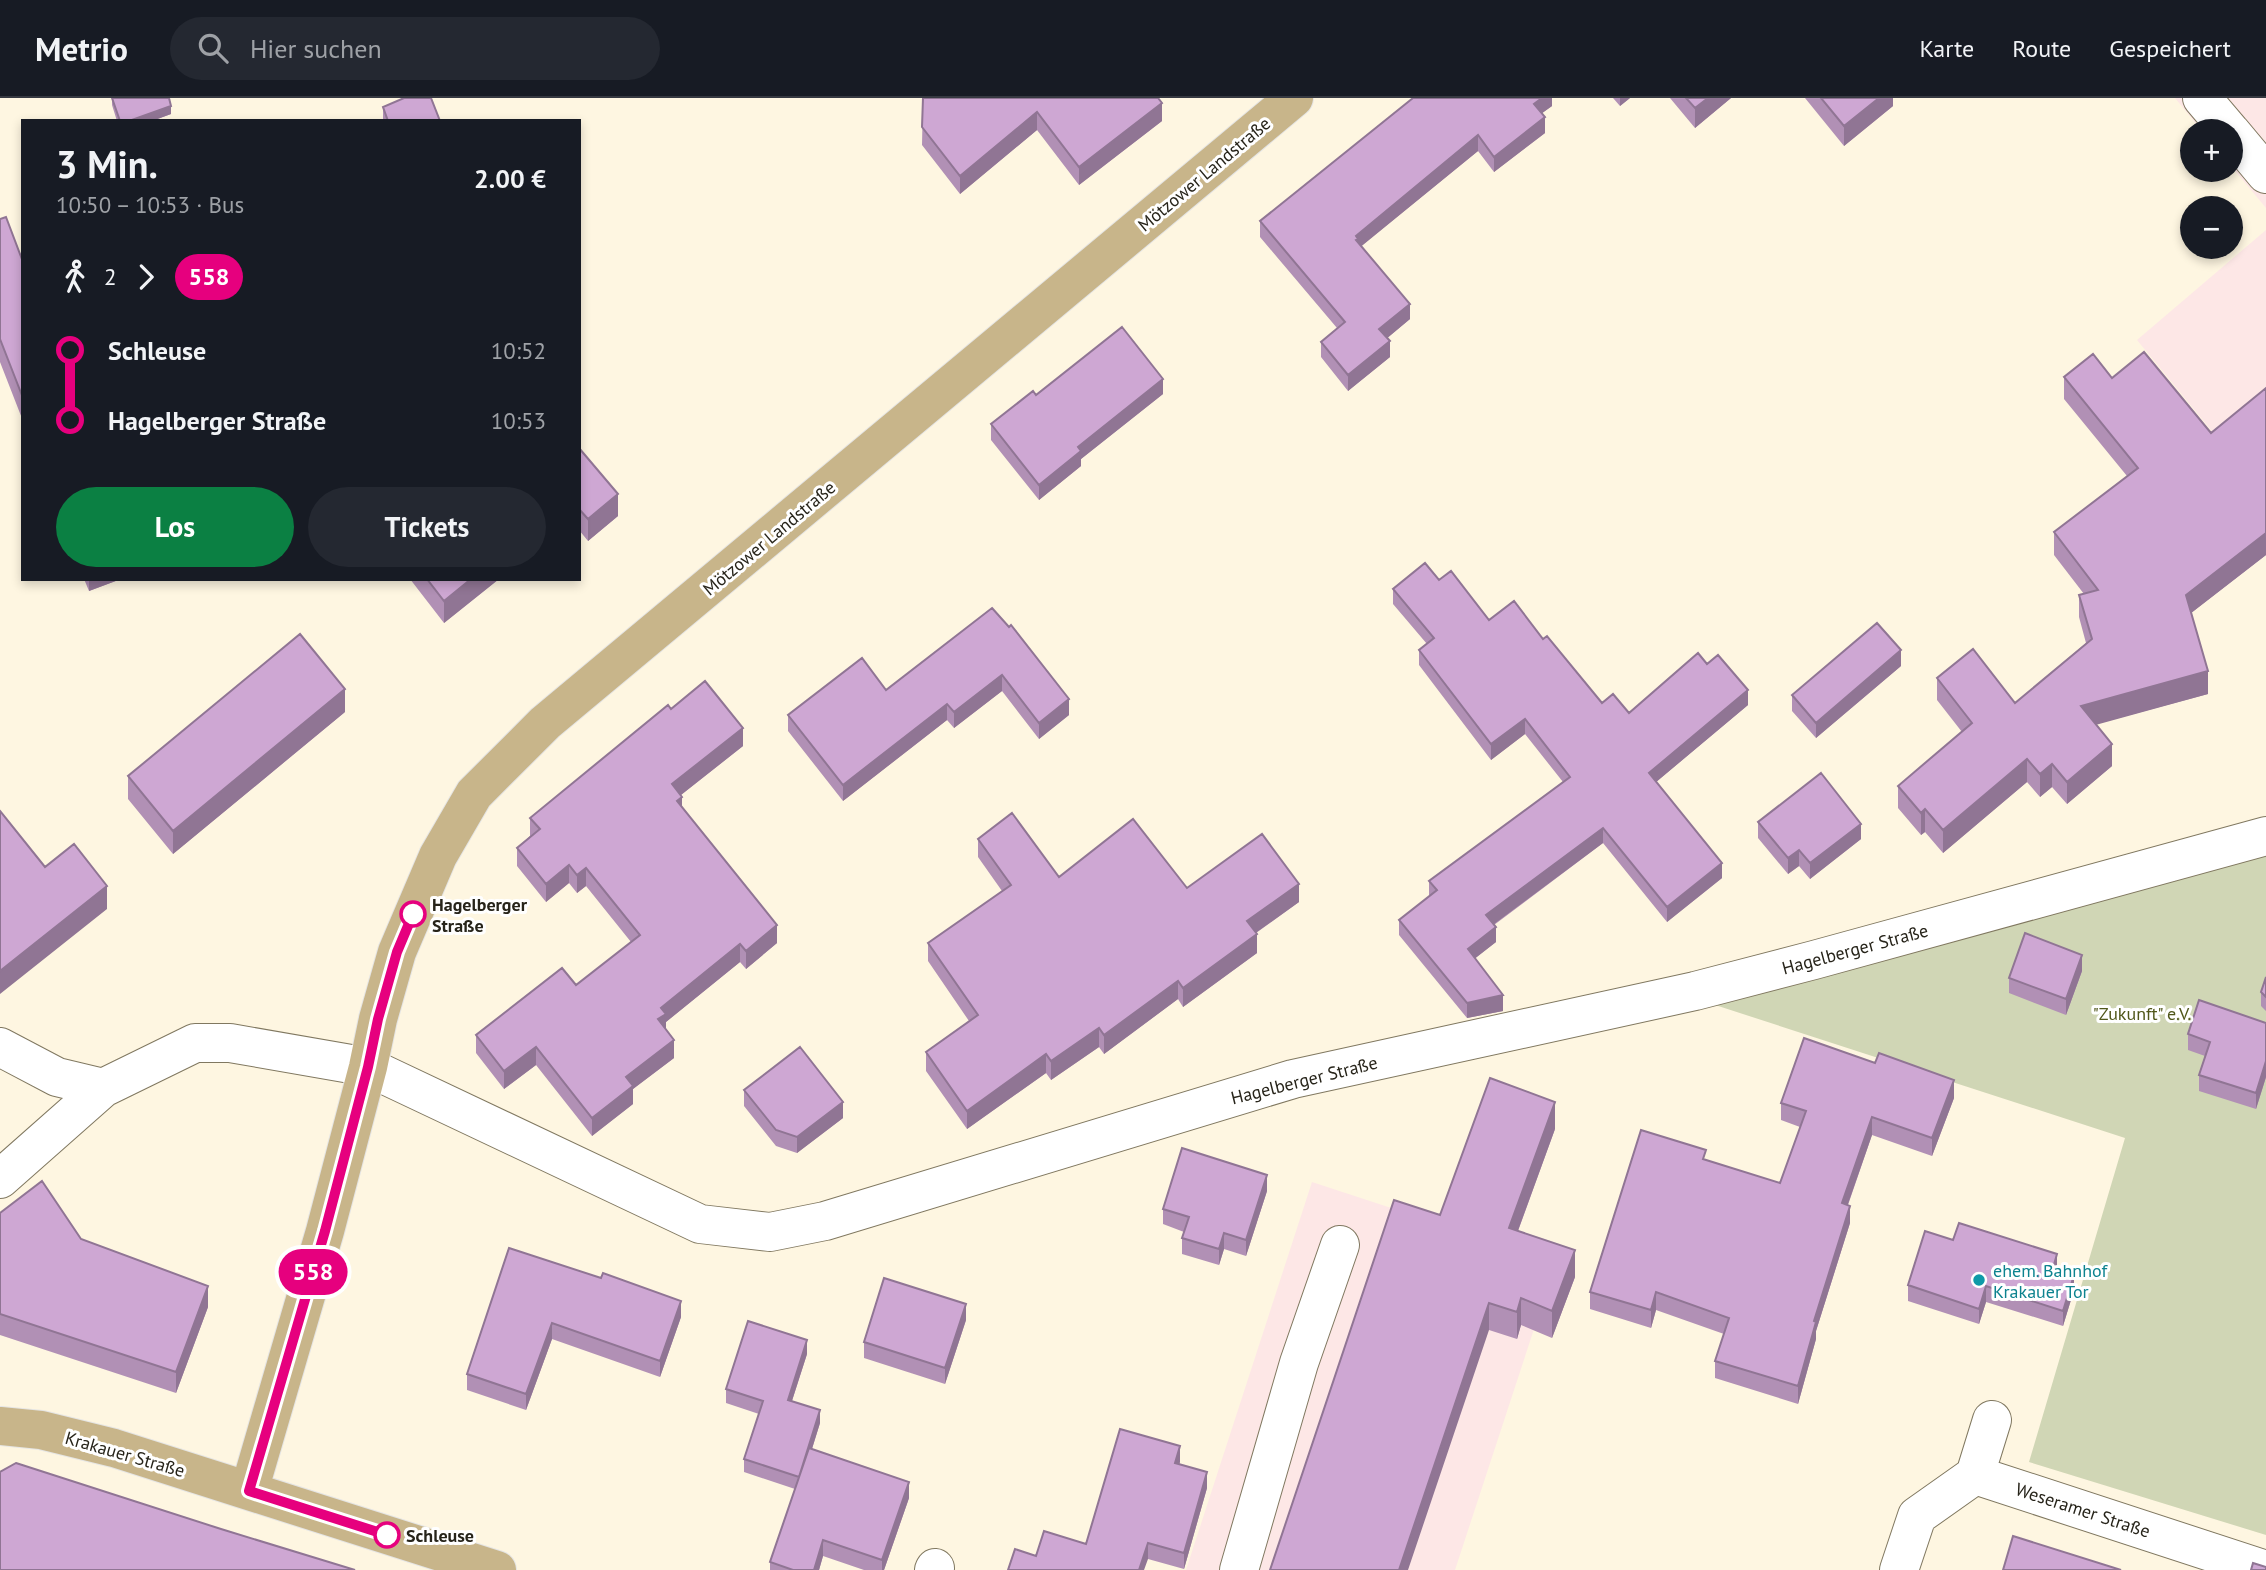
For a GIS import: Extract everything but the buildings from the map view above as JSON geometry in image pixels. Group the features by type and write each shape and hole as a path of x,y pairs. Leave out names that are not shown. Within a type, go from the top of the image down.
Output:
{"main road":[{"name":"Mötzower Landstraße","path":"249,1491 325,1231 397,952 438,856 474,794 545,723 1294,98"},
{"name":"Krakauer Straße","path":"0,1426 41,1430 114,1448 497,1570"}],"street":[{"path":"2202,98 2220,119"},
{"path":"2243,146 2266,174"},
{"name":"Hagelberger Straße","path":"368,1067 700,1224 770,1232 825,1221 1293,1079 1695,991 2266,835"},
{"path":"0,1179 103,1088 195,1044 230,1043 368,1067"},
{"path":"0,1047 57,1077 103,1088"},
{"path":"1240,1570 1299,1363 1340,1245"},
{"path":"1899,1570 1917,1516 1975,1475 1993,1420"},
{"name":"Weseramer Straße","path":"1975,1475 2266,1570"}],"shaded area":[{"path":"2175,98 2266,98 2266,208 2243,180 2243,119 2192,119"},
{"path":"2266,230 2266,497 2137,340 2232,259 2243,259 2243,250"},
{"path":"1312,1182 1556,1262 1455,1570 1186,1570"}],"green space":[{"name":"\"Zukunft\" e.V.","path":"2266,852 2266,1535 2029,1462 2125,1138 1709,1003"}],"bus line":[{"name":"558","path":"387,1535 249,1491 325,1231 397,952 413,914"}],"place":[{"name":"Hagelberger Straße","path":"413,914"},
{"name":"ehem. Bahnhof Krakauer Tor","path":"1979,1280"},
{"name":"Schleuse","path":"387,1535"}]}
